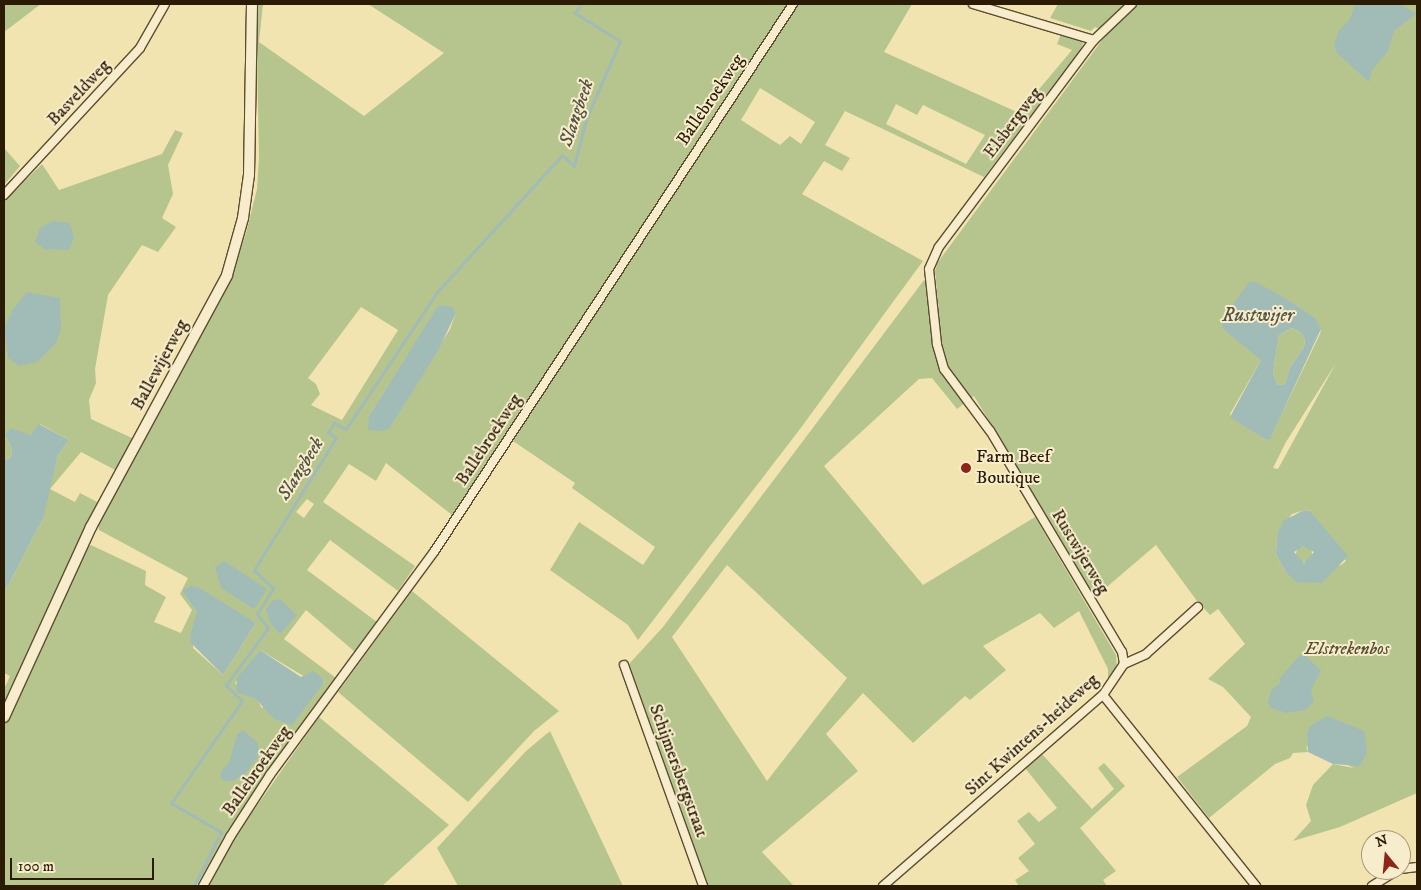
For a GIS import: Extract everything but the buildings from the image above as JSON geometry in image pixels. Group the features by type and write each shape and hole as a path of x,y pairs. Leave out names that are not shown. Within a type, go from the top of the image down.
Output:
{"street":[{"name":"Basveldweg","path":"4,195 140,48 166,4"},
{"name":"Ballewijerweg","path":"4,717 91,527 227,275 243,218 249,175 252,4"},
{"name":"Ballebroekweg","path":"203,886 230,837 270,775 434,552 793,4"},
{"path":"973,4 1094,40"},
{"name":"Elsbergweg","path":"929,269 939,247 1094,40 1132,4"},
{"name":"Rustwijerweg","path":"929,269 937,344 944,369 990,430 1122,652 1124,664"},
{"path":"1124,664 1146,654 1198,607"},
{"name":"Sint Kwintens-heideweg","path":"882,886 1103,695 1124,664"},
{"name":"Schijmersbergstraat","path":"624,665 703,886"},
{"path":"1103,695 1256,886"}],"green space":[{"path":"4,4 41,4 4,32"},
{"path":"256,4 263,4 259,42 364,116 444,53 368,4 912,4 884,52 1019,113 1072,50 1057,44 1061,34 1078,38 1083,43 1081,50 984,177 845,111 825,145 850,158 842,171 824,161 802,194 923,261 800,429 638,640 628,625 550,570 579,522 643,565 655,547 572,488 575,483 513,441 677,188 671,183 452,515 386,463 376,481 349,464 323,502 415,566 398,591 330,540 307,570 377,622 355,652 306,610 284,639 336,678 243,808 196,886 4,886 4,726 88,547 91,545 146,571 145,585 166,597 154,622 181,633 192,610 180,594 188,578 99,530 98,526 226,289 246,233 257,189 259,157","holes":["760,88 815,122 801,144 790,136 780,145 741,120","896,104 917,115 923,105 985,135 966,164 886,124","442,305 455,315 450,329 390,428 369,416 437,308","361,307 398,330 342,420 311,405 320,394 316,384 308,378","307,499 314,504 304,518 296,512","183,593 256,623 223,675 193,648 197,612","260,650 305,677 262,708 257,699 242,692 235,683"]},
{"name":"Elstrekenbos","path":"1058,4 1417,4 1417,793 1340,827 1293,841 1311,821 1306,805 1313,785 1333,764 1354,768 1306,746 1308,752 1293,753 1290,758 1275,764 1209,818 1177,777 1247,726 1251,717 1223,687 1208,679 1245,644 1218,609 1210,615 1197,601 1156,545 1095,597 974,396 957,409 932,378 919,379 824,466 923,585 1035,517 1116,655 1117,670 1108,681 1108,669 1079,611 1054,628 1040,613 983,646 1006,670 970,700 965,696 913,743 863,693 826,734 858,771 762,852 794,886 708,886 629,664 663,627 924,280 928,284 930,308 939,314 935,271 938,262 1108,32 1095,27 1091,31 1050,18","holes":["1288,300 1321,329 1270,438 1266,440 1231,417 1230,414 1261,360","1336,363 1278,469 1273,468 1286,442","1305,510 1310,511 1346,561 1341,565 1285,571 1276,554 1277,535 1292,514","727,565 847,678 767,781 672,637"]},
{"path":"175,130 183,133 168,165 173,194 162,218 176,227 158,252 142,245 108,295 95,369 96,383 89,400 91,419 134,439 117,471 81,452 50,489 75,502 80,493 99,503 4,702 4,689 10,676 4,673 4,593 43,519 43,512 58,455 69,440 40,424 30,435 5,435 12,449 11,457 4,461 4,201 42,164 59,190 162,154"},
{"path":"4,148 20,166 4,185"},
{"path":"1292,328 1301,333 1305,339 1304,347 1290,367 1285,384 1278,385 1273,373 1279,335"},
{"path":"1301,546 1307,546 1312,551 1310,560 1301,562 1296,557 1296,551"},
{"path":"412,591 559,711 534,731 468,802 338,692"},
{"path":"319,717 449,825 382,886 208,886 233,840"},
{"path":"550,731 623,886 458,886 437,848 526,751"},
{"path":"1042,754 1092,809 1114,789 1098,768 1104,763 1125,786 1080,828 1116,871 1103,880 1107,886 1019,886 1015,880 1029,871 1018,858 1035,844 1017,821 1029,812 1039,822 1057,808 1025,768"}],"water":[{"path":"1355,4 1401,4 1416,14 1394,31 1388,51 1372,70 1369,82 1337,53 1334,45 1338,32 1350,19"},
{"path":"53,221 70,223 74,238 69,250 44,249 35,242 40,228"},
{"name":"Rustwijer","path":"1249,282 1256,282 1315,318 1321,329 1270,439 1266,440 1230,417 1261,360 1222,328 1224,317","holes":["1292,328 1301,333 1305,339 1304,347 1290,367 1285,384 1278,385 1273,373 1279,335"]},
{"path":"27,292 60,298 61,330 56,343 37,362 19,366 8,358 4,329 13,309"},
{"path":"442,305 453,307 455,315 439,349 390,428 383,431 368,430 369,416 437,307"},
{"path":"39,424 69,440 58,455 43,519 4,593 4,461 11,457 12,449 5,435 11,428 30,435"},
{"path":"1304,510 1310,511 1348,556 1322,583 1296,582 1285,571 1276,554 1277,535 1283,521","holes":["1303,546 1314,552 1304,563 1294,552"]},
{"path":"224,561 267,589 254,609 221,588 215,567"},
{"path":"191,586 198,587 256,623 223,675 191,643 190,636 197,612 183,593 184,589"},
{"path":"280,599 297,615 280,634 270,623 266,609 272,601"},
{"path":"260,650 301,677 314,671 322,678 323,684 292,725 274,719 256,699 238,693 236,688 237,678"},
{"path":"1305,655 1321,671 1311,690 1314,702 1305,710 1287,713 1271,708 1268,703 1271,690 1281,682 1279,679 1299,656"},
{"path":"1327,716 1364,731 1367,753 1360,766 1333,764 1308,752 1307,733 1310,726"},
{"path":"243,730 258,743 258,757 245,774 233,781 223,781 220,776 222,770 229,763 237,734"}],"waterway":[{"name":"Slangbeek","path":"194,886 221,832 171,803 242,701 226,685 268,628 257,614 273,588 254,570 336,438 328,432 334,423 346,429 437,292 562,155 574,166 586,119 620,41 575,13 581,4"}],"place":[{"name":"Farm Beef Boutique","path":"966,468"}]}
